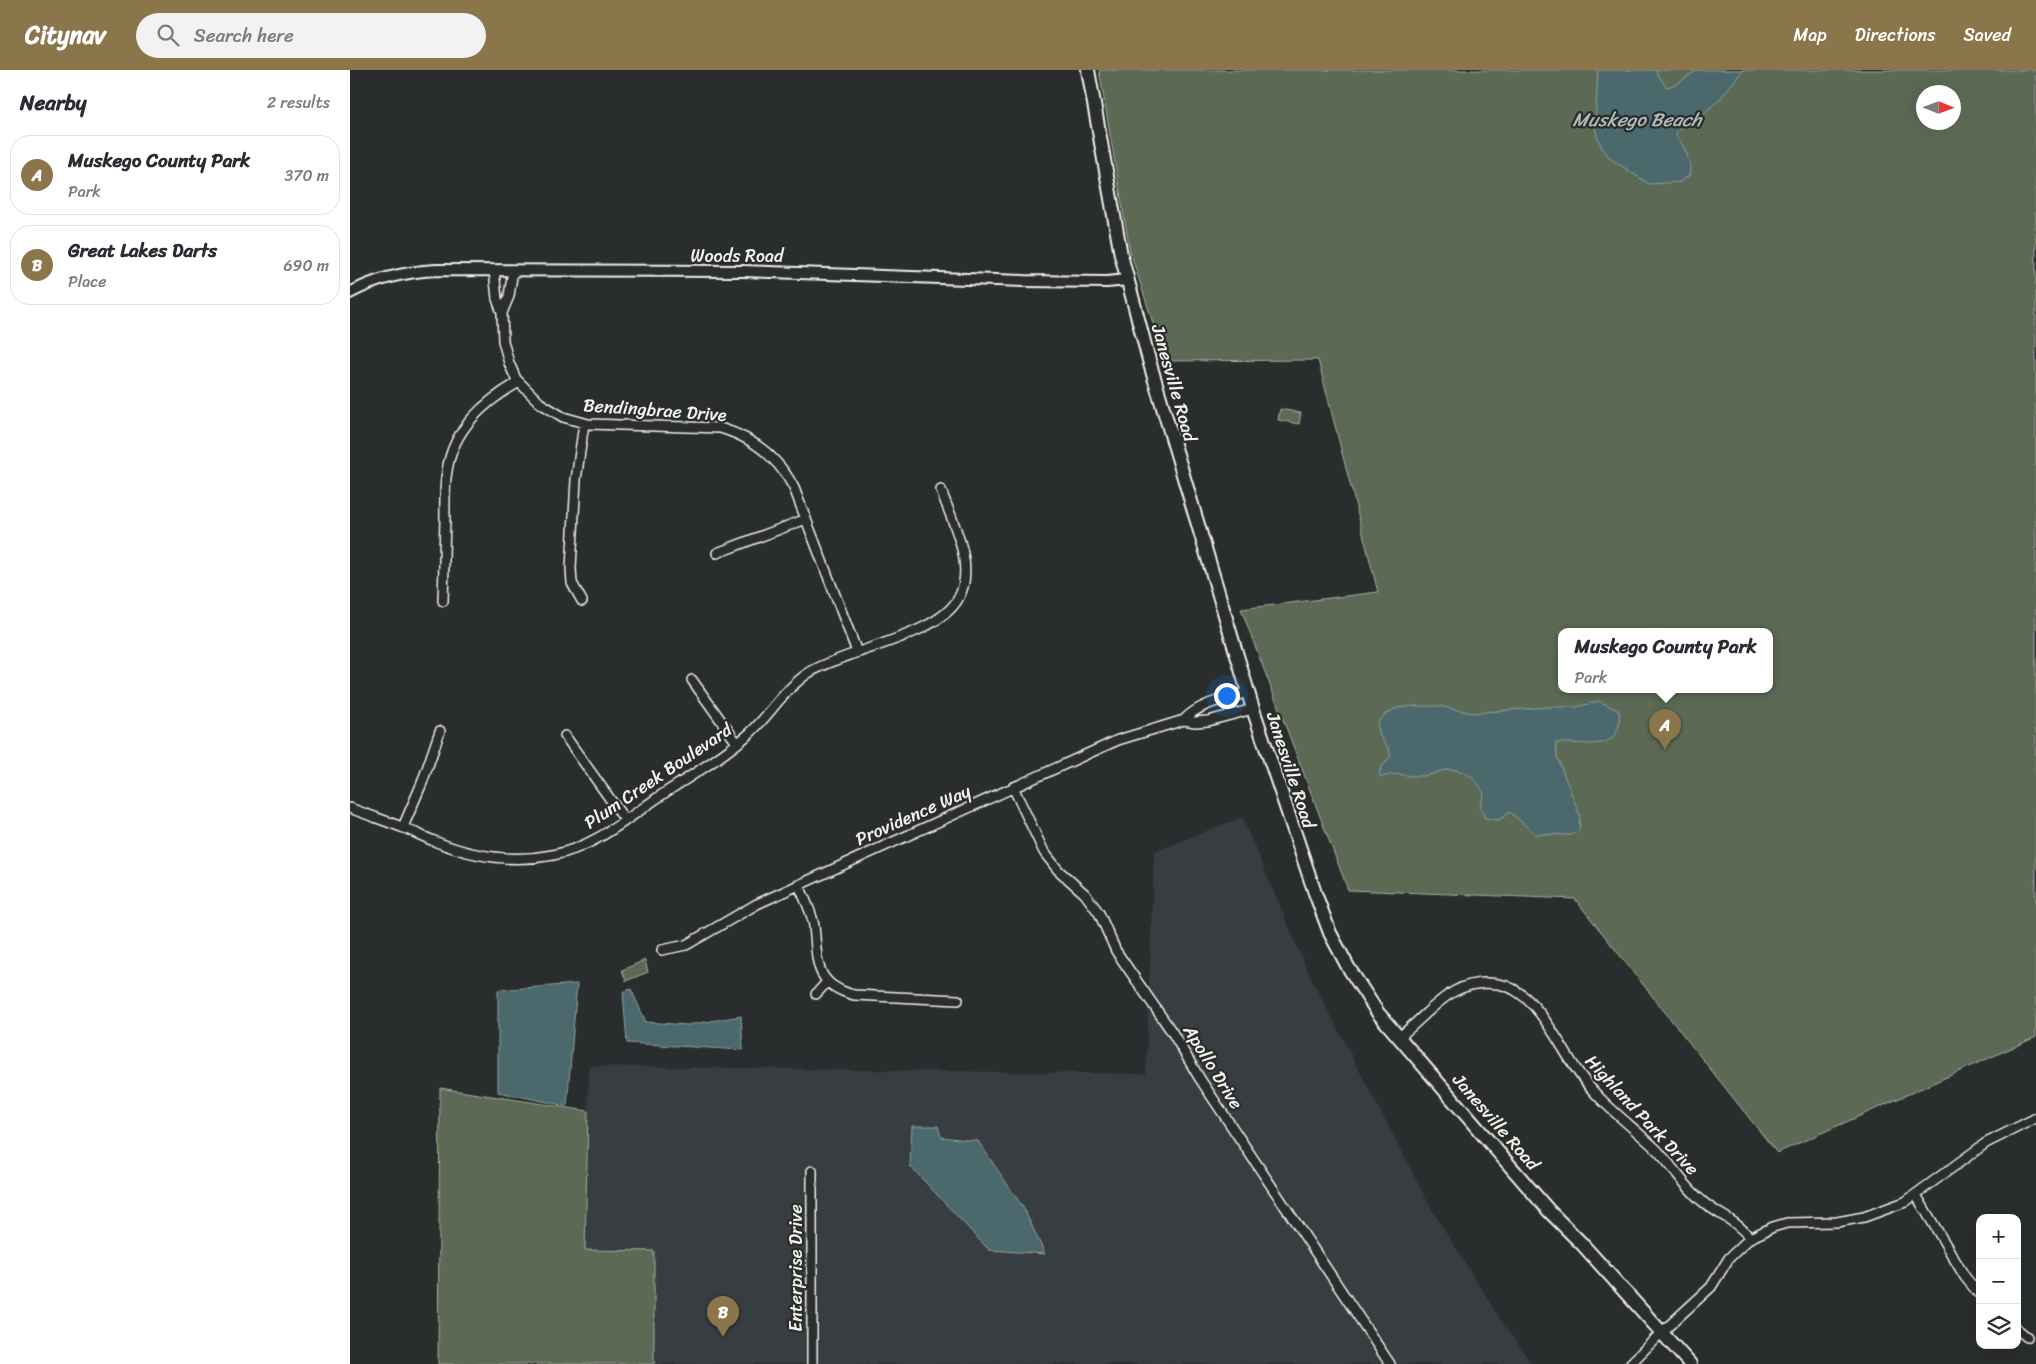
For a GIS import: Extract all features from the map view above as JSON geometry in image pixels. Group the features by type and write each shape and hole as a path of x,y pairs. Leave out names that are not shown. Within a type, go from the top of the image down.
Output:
{"main road":[{"name":"Janesville Road","path":"1088,70 1115,226 1127,280 1253,709 1305,866 1330,933 1348,968 1365,994 1399,1037 1549,1211 1582,1244 1690,1364"}],"street":[{"name":"Woods Road","path":"350,293 375,281 408,272 436,270 744,271 1024,281 1108,282 1127,280"},
{"name":"Bendingbrae Drive","path":"494,270 497,299 502,313 505,351 509,363 518,382 546,407 563,417 584,423 711,427 737,433 765,450 782,468 794,488 857,652"},
{"name":"Bendingbrae Drive","path":"502,313 509,296 513,270"},
{"path":"443,601 446,478 450,456 463,430 480,408 500,392 518,382"},
{"path":"582,601 572,583 571,568 576,480 584,423"},
{"name":"Plum Creek Boulevard","path":"350,808 403,827 433,841 475,855 521,859 564,852 596,839 753,730 779,699 799,680 824,665 938,620 950,610 960,594 965,577 964,554 941,490"},
{"path":"717,553 806,519"},
{"path":"692,680 736,743"},
{"name":"Providence Way","path":"1184,720 1191,712 1200,708 1248,692"},
{"name":"Providence Way","path":"662,950 686,945 740,912 1118,740 1184,720 1195,722 1208,721 1253,709"},
{"path":"403,827 440,731"},
{"path":"565,736 625,820"},
{"name":"Apollo Drive","path":"1013,788 1044,852 1058,870 1085,894 1099,913 1116,951 1172,1032 1205,1087 1390,1364"},
{"path":"799,885 814,924 818,964 827,982 843,992 854,995 958,1000"},
{"path":"816,994 827,982"},
{"name":"Highland Park Drive","path":"1399,1037 1441,1000 1460,987 1485,983 1514,989 1535,1006 1562,1050 1594,1092 1654,1147 1703,1202 1741,1226 1750,1238"},
{"path":"1630,1364 1661,1333 1712,1288 1729,1258 1750,1238 1773,1227 1787,1223 1837,1222 1864,1217 1904,1202 1978,1148 2036,1118"},
{"name":"Enterprise Drive","path":"812,1171 812,1364"},
{"path":"1916,1195 1966,1277 1976,1290"},
{"path":"2021,1332 2027,1337"}],"shaded area":[{"path":"1242,817 1308,972 1432,1210 1502,1322 1532,1364 654,1364 654,1251 585,1250 589,1066 1146,1074 1154,852"}],"green space":[{"path":"1099,70 2036,70 2036,1037 1777,1153 1575,899 1348,890 1241,609 1378,592 1318,360 1165,361 1130,251"},
{"path":"1280,409 1301,413 1299,424 1278,420"},
{"path":"645,960 648,972 626,981 622,970"},
{"path":"440,1088 588,1111 585,1250 654,1251 654,1364 438,1364"}],"water":[{"name":"Muskego Beach","path":"1598,70 1655,70 1666,87 1679,82 1698,70 1743,70 1719,100 1702,115 1677,131 1676,135 1689,160 1689,176 1680,182 1649,184 1611,159 1602,148 1595,127"},
{"path":"1599,701 1619,711 1619,725 1615,735 1609,740 1600,743 1556,743 1557,757 1580,816 1579,831 1571,835 1535,834 1510,812 1499,820 1485,818 1480,807 1484,794 1481,788 1468,775 1457,770 1444,770 1424,776 1398,774 1382,777 1379,775 1381,768 1391,756 1389,749 1380,736 1377,723 1384,715 1397,708 1439,706 1472,713 1548,707 1577,707"},
{"path":"577,984 567,1106 498,1092 498,990"},
{"path":"631,989 646,1022 687,1025 741,1016 743,1050 627,1043 623,992"},
{"path":"912,1126 938,1126 941,1137 978,1141 1024,1209 1045,1254 989,1250 910,1166"}],"place":[{"name":"Muskego County Park","path":"1665,750"},
{"name":"Great Lakes Darts","path":"723,1337"}]}
